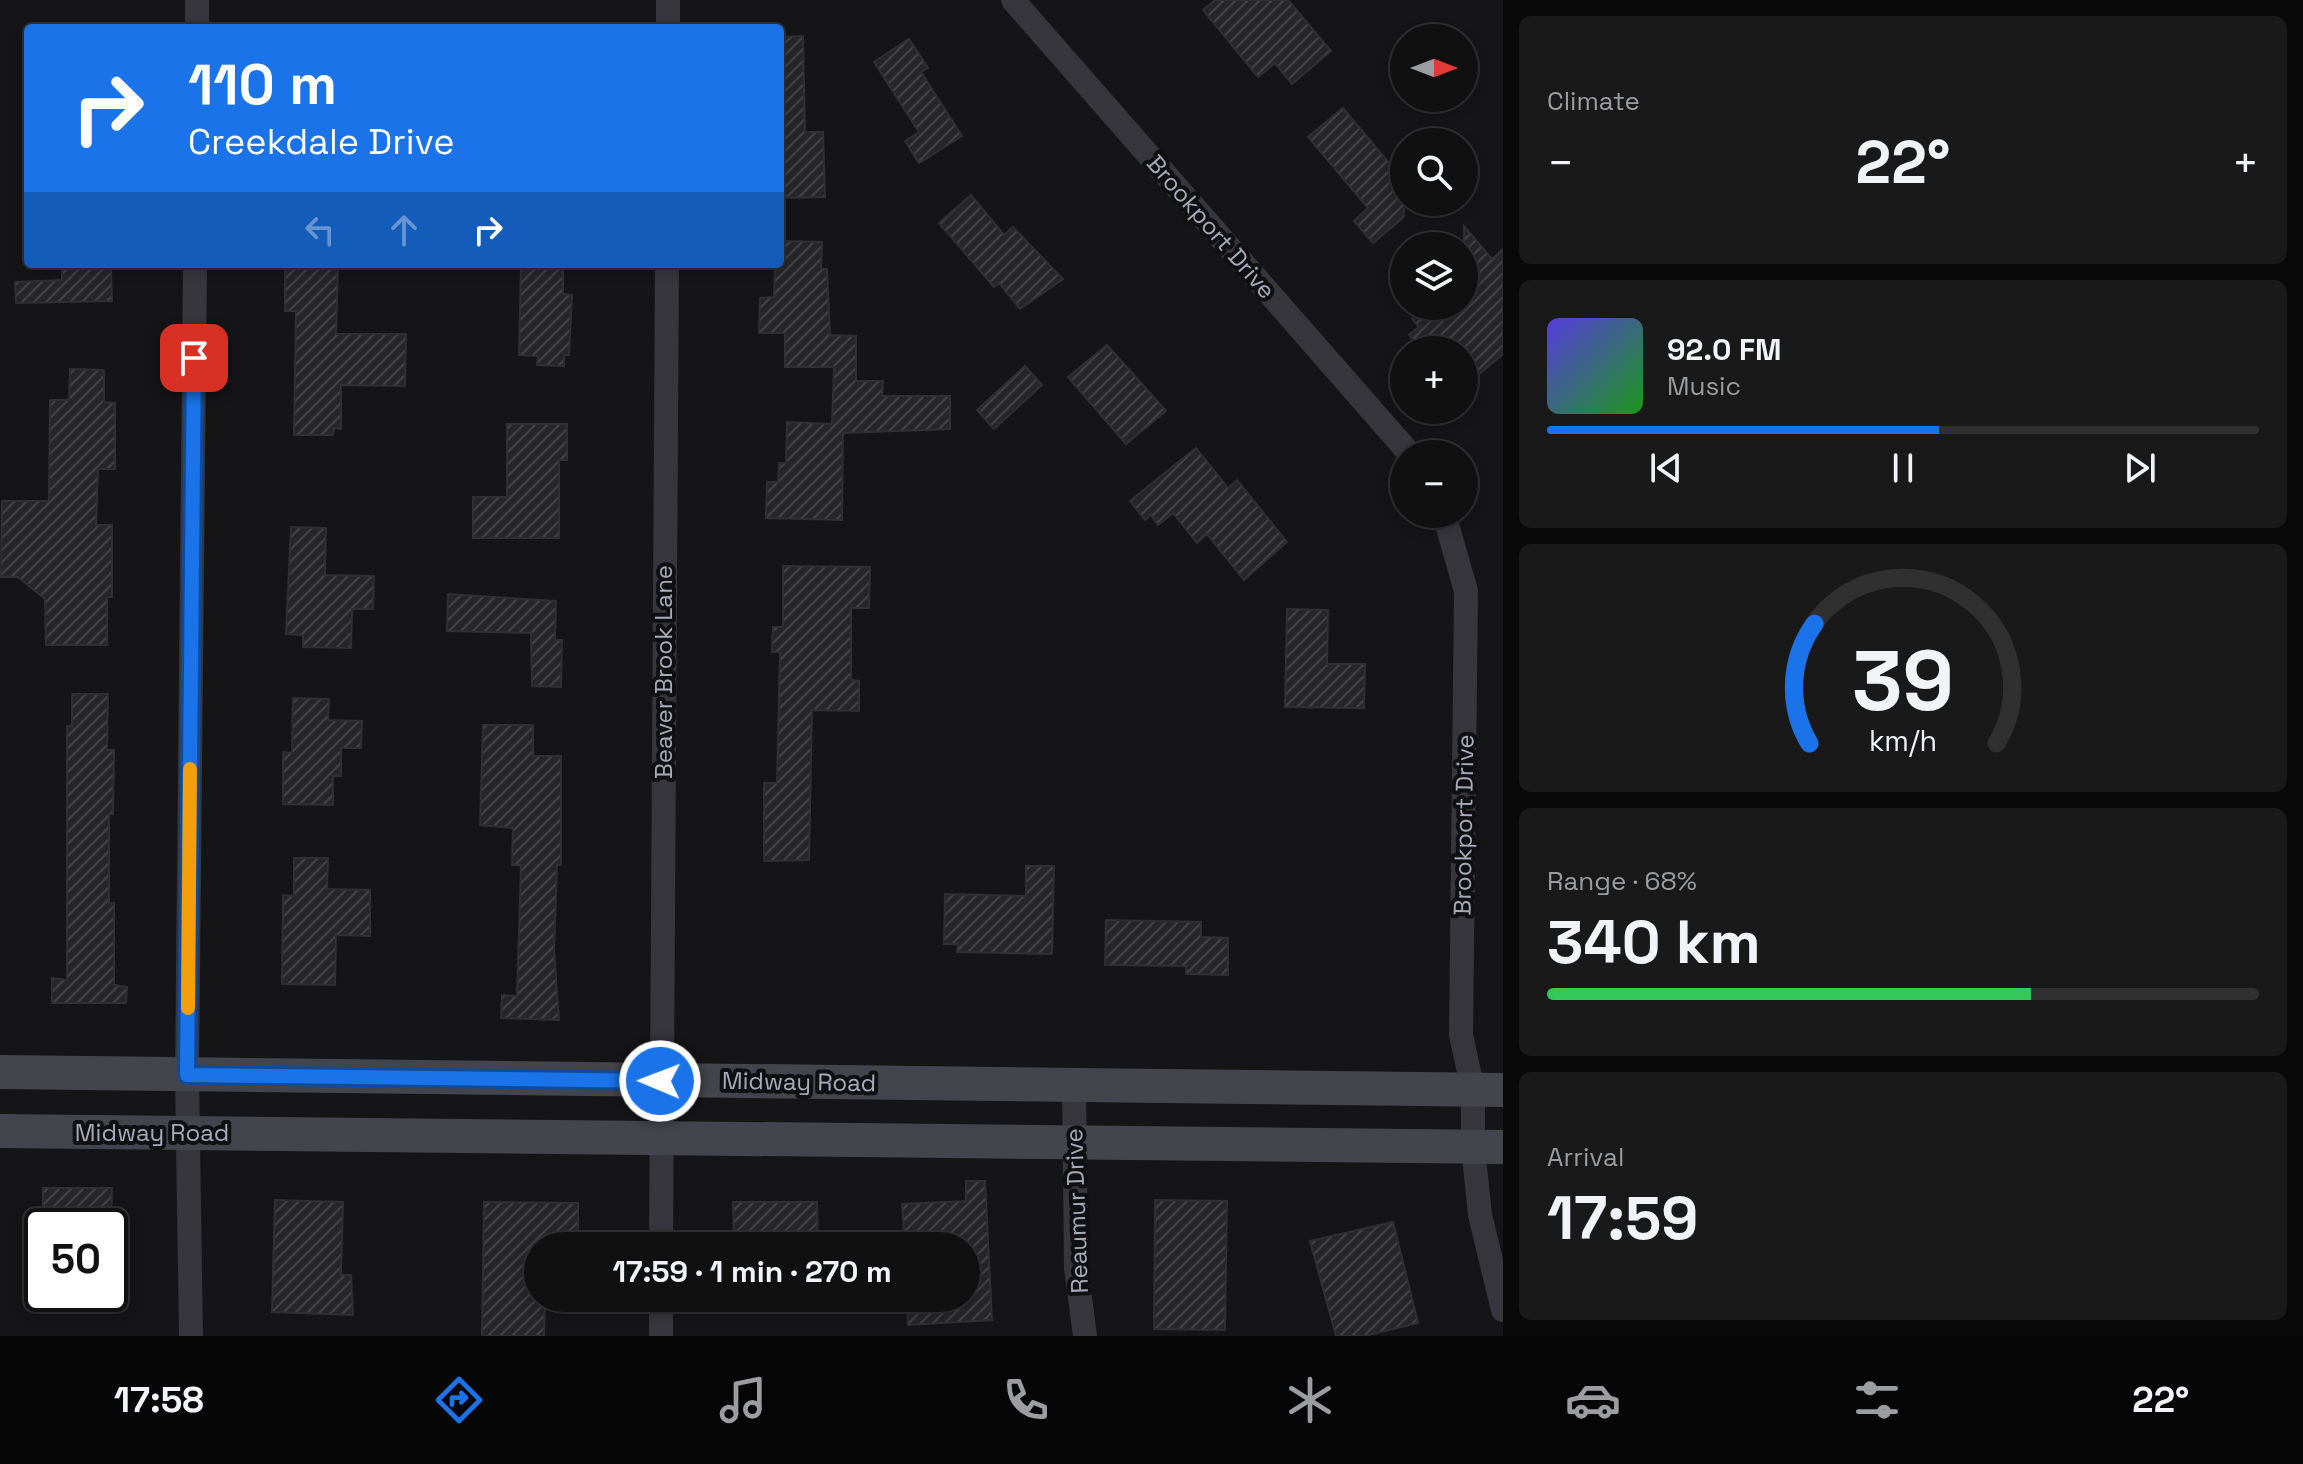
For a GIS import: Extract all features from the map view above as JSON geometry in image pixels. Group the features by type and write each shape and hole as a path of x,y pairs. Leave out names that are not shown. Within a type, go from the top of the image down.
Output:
{"main road":[{"name":"Midway Road","path":"0,1072 1488,1090"},
{"name":"Midway Road","path":"0,1131 1488,1147"}],"street":[{"path":"197,0 197,24"},
{"path":"668,0 668,24"},
{"name":"Brookport Drive","path":"1013,0 1398,440"},
{"path":"191,1336 187,1075 195,268"},
{"name":"Beaver Brook Lane","path":"661,1232 667,268"},
{"name":"Brookport Drive","path":"1448,528 1466,591 1461,1035 1488,1090 1488,1147 1480,1215 1503,1310"},
{"name":"Reaumur Drive","path":"1074,1085 1076,1267 1085,1336"},
{"path":"661,1312 661,1336"}],"building":[{"path":"1215,0 1288,0 1331,51 1292,84 1275,63 1258,77 1203,10"},
{"path":"803,36 805,132 823,132 825,197 784,198 784,37"},
{"path":"909,39 928,68 921,72 962,136 919,163 905,141 919,132 874,62"},
{"path":"1343,108 1390,164 1390,216 1404,217 1373,243 1354,221 1368,208 1308,137"},
{"path":"971,195 1004,235 1013,227 1063,279 1020,309 999,283 994,287 939,223"},
{"path":"784,241 822,242 821,269 827,269 830,335 856,336 856,381 883,381 882,396 950,396 950,429 843,433 842,520 766,518 767,482 778,482 779,463 786,463 787,422 832,424 834,367 785,367 785,333 759,333 760,298 774,297 775,268 784,268"},
{"path":"1478,242 1492,259 1503,249 1503,354 1478,375 1478,336 1410,336 1419,327 1413,320 1478,320"},
{"path":"62,268 111,268 112,301 16,303 15,282 62,280"},
{"path":"285,268 338,268 336,334 406,334 405,386 341,385 341,429 334,428 333,435 294,435 296,311 285,311"},
{"path":"521,268 563,268 563,294 572,295 569,355 564,355 564,366 537,365 538,356 519,355"},
{"path":"1107,345 1166,411 1126,444 1068,377"},
{"path":"1025,366 1042,385 994,429 977,410"},
{"path":"70,369 104,370 104,402 115,403 115,469 98,469 96,525 112,525 112,597 107,597 107,645 46,645 45,599 18,577 1,577 2,501 49,501 50,400 69,400"},
{"path":"507,424 567,424 567,460 559,460 559,538 473,538 473,497 507,497"},
{"path":"1196,448 1228,488 1237,480 1287,542 1244,580 1207,534 1197,543 1173,513 1158,525 1151,515 1145,520 1130,501"},
{"path":"291,527 326,528 325,575 374,576 373,609 352,609 351,648 303,647 303,635 286,634"},
{"path":"783,566 870,567 869,608 851,608 851,680 859,681 859,711 812,710 809,860 764,861 764,783 777,783 780,652 772,652 773,627 783,627"},
{"path":"448,594 556,601 555,640 562,640 561,687 532,686 531,633 447,631"},
{"path":"1287,609 1328,610 1327,664 1365,664 1364,708 1285,707"},
{"path":"72,694 108,694 107,750 114,750 113,814 109,814 109,903 114,903 114,985 127,987 126,1003 52,1003 52,978 67,980 67,726 72,726"},
{"path":"293,698 329,699 328,720 362,721 361,748 341,748 341,776 333,776 333,805 283,804 283,752 292,753"},
{"path":"483,725 533,725 533,756 561,756 561,865 557,865 554,950 559,1020 501,1018 502,995 517,996 521,865 512,865 513,828 480,825"},
{"path":"294,858 328,858 327,889 370,890 370,936 336,935 335,985 282,984 283,895 294,896"},
{"path":"1026,866 1054,866 1052,954 957,952 958,944 944,944 945,894 1026,896"},
{"path":"1106,920 1201,922 1201,937 1228,938 1228,975 1186,974 1186,966 1105,965"},
{"path":"966,1181 985,1181 992,1320 908,1325 908,1312 980,1312 980,1232 904,1232 902,1204 966,1201"},
{"path":"43,1188 112,1188 111,1208 43,1208"},
{"path":"275,1200 343,1202 341,1275 351,1275 353,1315 272,1312"},
{"path":"1155,1200 1227,1201 1225,1330 1154,1329"},
{"path":"484,1202 578,1203 578,1232 524,1232 524,1312 545,1312 544,1336 482,1336"},
{"path":"733,1202 817,1202 818,1232 734,1232"},
{"path":"1393,1222 1418,1323 1364,1336 1336,1336 1310,1241"}],"slow traffic":[{"path":"188,1008 190,769"}],"route":[{"path":"194,358 187,1075 660,1081"}]}
